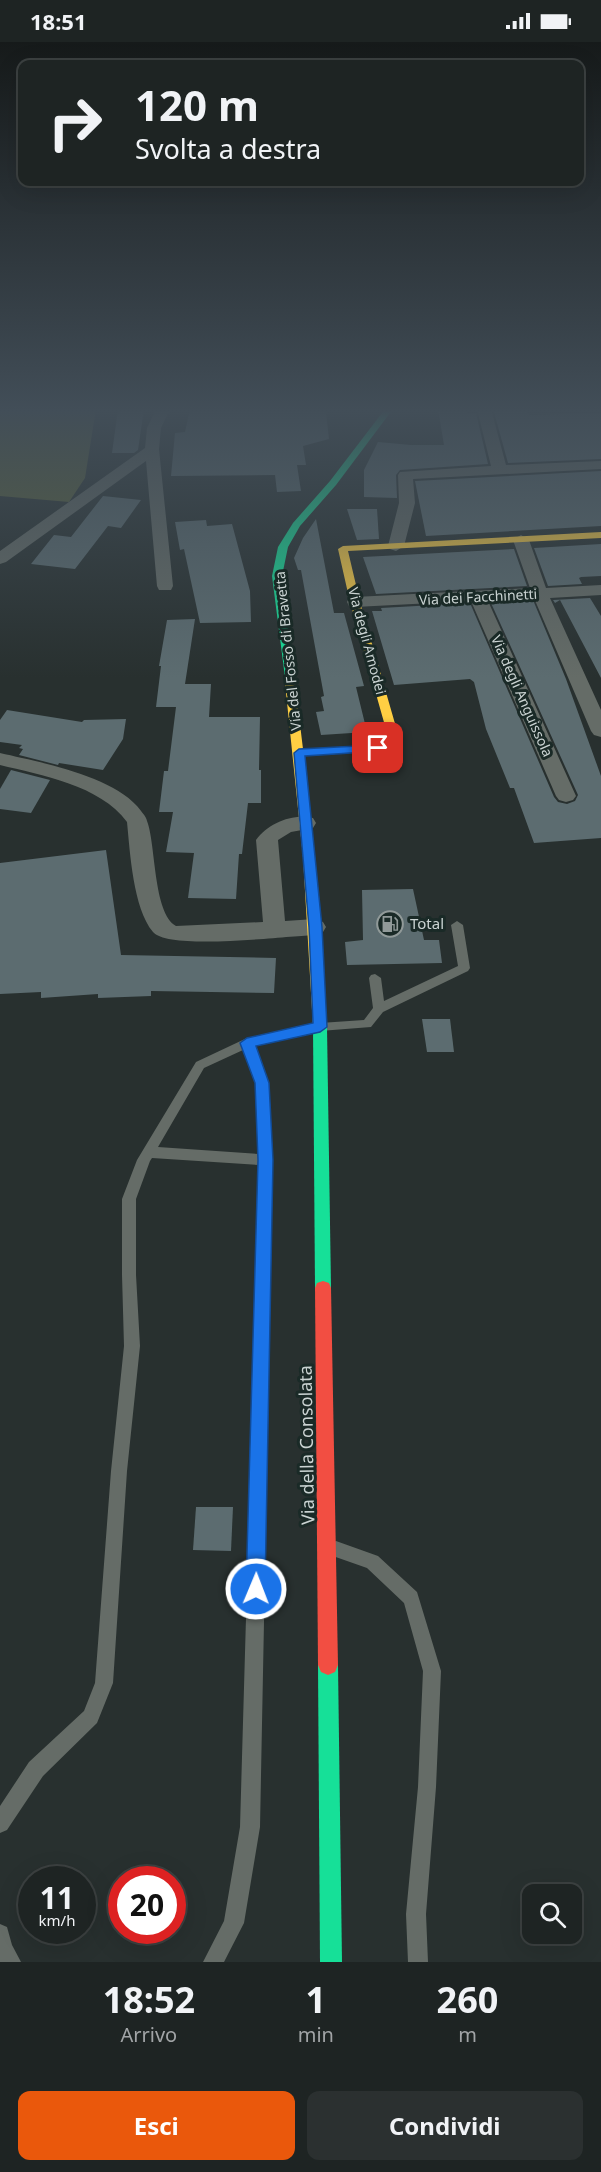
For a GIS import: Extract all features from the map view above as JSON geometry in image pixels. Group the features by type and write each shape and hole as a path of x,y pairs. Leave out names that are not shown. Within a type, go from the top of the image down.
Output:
{"main road":[{"name":"Via del Fosso di Bravetta","path":"315,927 278,558 294,526 320,499"},
{"path":"396,546 601,536"},
{"name":"Via degli Amodei","path":"299,753 383,748 395,741 355,602 343,549 396,546"},
{"name":"Via della Consolata","path":"315,927 320,1027 331,1962"}],"street":[{"path":"0,559 83,499"},
{"path":"157,499 165,586"},
{"path":"396,546 407,499"},
{"path":"521,540 548,615 601,731"},
{"name":"Via dei Facchinetti","path":"355,602 601,590"},
{"name":"Via degli Anguissola","path":"478,597 566,796"},
{"path":"0,759 83,784 111,796 128,807 137,821 154,913 162,928 167,932 187,935 315,927"},
{"path":"275,930 267,840 269,835 276,831 306,823"}],"lane":[{"path":"0,1823 36,1769 91,1717 104,1683 119,1471 132,1346 129,1199 149,1152 200,1065 247,1043 320,1027 367,1024 379,1009 464,968 457,925"},
{"path":"375,978 379,1009"},
{"path":"213,1962 234,1923 250,1827 266,1160 262,1083 247,1043"},
{"path":"149,1152 266,1160"},
{"path":"326,1546 372,1562 411,1598 432,1671 427,1787 416,1914 418,1962"},
{"path":"0,1934 3,1948 11,1962"}],"green space":[{"path":"30,499 71,499 69,502"}],"building":[{"path":"101,499 141,500 121,528 108,526 75,569 31,564 54,535 71,537"},
{"path":"419,499 601,499 601,526 426,536"},
{"path":"347,509 377,509 379,539 357,540"},
{"path":"316,519 334,613 344,613 364,686 356,687 367,732 321,735 316,712 324,711 321,697 324,696 301,570 298,570 294,558 303,538"},
{"path":"206,520 207,526 232,524 250,591 251,622 200,623 184,549 180,550 175,522"},
{"path":"601,544 601,576 581,577 579,578 582,584 548,586 534,548"},
{"path":"514,549 527,586 376,594 363,557"},
{"path":"590,598 601,616 601,678 560,600 555,603 553,600"},
{"path":"533,600 566,679 601,776 601,838 534,843 514,788 510,788 486,729 474,682 470,679 394,685 372,611 382,611 381,608 470,603 554,797 558,802 567,804 575,801 578,795 491,603"},
{"path":"195,619 185,684 211,684 209,717 260,717 261,803 248,803 242,854 239,854 236,899 188,898 194,853 166,852 173,812 159,812 164,771 168,771 176,707 156,707 161,666 159,666 167,620"},
{"path":"7,710 82,722 84,720 126,719 123,739 103,770 59,763 58,765 19,755 23,749 19,748 22,745 0,742 0,720"},
{"path":"11,770 50,780 31,813 0,809 0,789"},
{"path":"106,850 121,955 276,958 274,993 151,991 151,996 98,998 98,994 41,998 41,992 0,994 0,863"},
{"path":"413,889 424,940 439,940 442,963 347,965 345,942 363,940 362,890"},
{"path":"422,1019 450,1019 454,1052 427,1052"},
{"path":"196,1507 233,1507 231,1551 193,1550"}],"traffic: fast":[{"path":"290,683 277,576 283,547 296,525 319,499"},
{"path":"320,1027 323,1288"},
{"path":"328,1665 331,1962"}],"traffic: slow":[{"path":"299,753 383,748 395,741 355,602 343,549 601,535"},
{"path":"290,683 309,857 320,1027"}],"traffic: jam":[{"path":"323,1288 328,1665"}],"place":[{"name":"Total","path":"390,924"}],"route":[{"path":"256,1589 266,1160 262,1083 247,1043 320,1027 311,870 299,753 378,748"}]}
